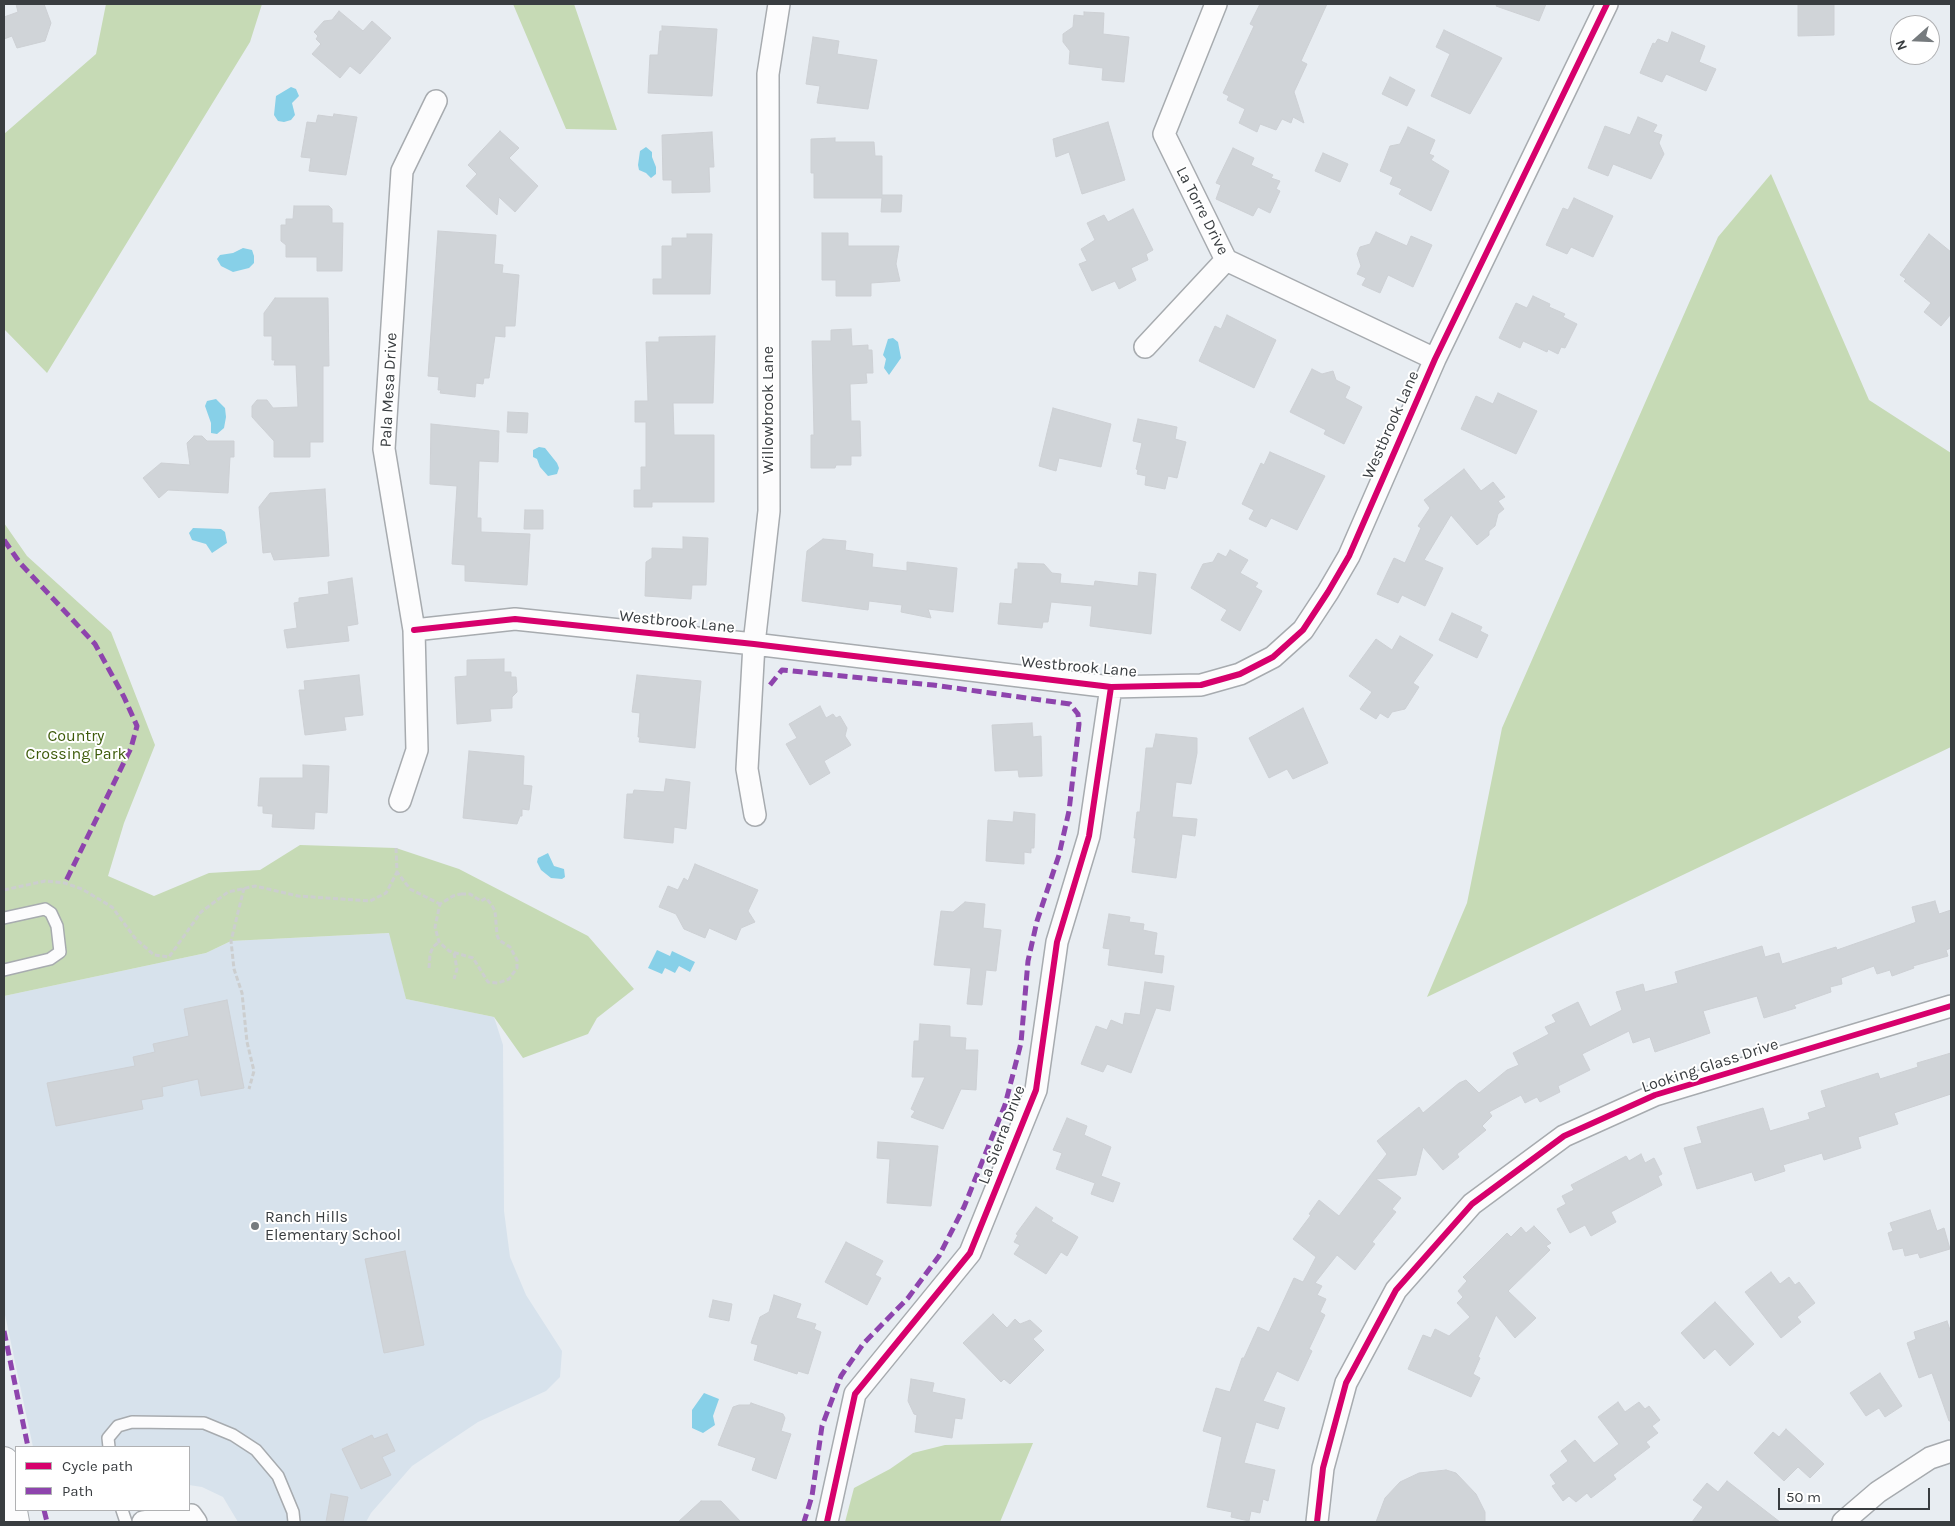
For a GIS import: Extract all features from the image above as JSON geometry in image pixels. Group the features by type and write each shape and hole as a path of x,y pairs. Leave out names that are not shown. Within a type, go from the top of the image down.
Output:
{"main road":[{"path":"4,1461 15,1522"}],"street":[{"name":"Willowbrook Lane","path":"755,815 747,769 754,644 768,511 768,74 779,4"},
{"name":"La Torre Drive","path":"1216,4 1164,134 1226,260 1435,359"},
{"name":"Westbrook Lane","path":"414,630 515,619 754,644 1111,687 1200,685 1240,674 1272,657 1303,630 1349,556 1435,359 1607,4"},
{"name":"Pala Mesa Drive","path":"400,802 417,750 414,630 384,449 402,171 436,101"},
{"path":"1145,347 1226,260"},
{"name":"La Sierra Drive","path":"827,1522 855,1394 970,1253 1036,1090 1056,942 1089,836 1111,687"},
{"name":"Looking Glass Drive","path":"1317,1522 1324,1468 1346,1383 1396,1290 1472,1204 1564,1136 1656,1095 1951,1006"},
{"path":"1843,1522 1878,1492 1930,1458 1951,1451"},
{"path":"143,1522 194,1519"}],"lane":[{"path":"4,918 45,909 50,913 57,926 60,952 50,959 4,970"},
{"path":"109,1446 108,1438 118,1426 132,1422 204,1423 233,1435 256,1450 278,1476 293,1512 294,1522"}],"path":[{"path":"4,890 45,881 65,883 82,889 112,907 135,938 154,955 169,957 201,912 228,892 255,886 298,896 370,901 386,893 397,872 396,848"},
{"path":"397,872 410,888 440,904"},
{"path":"244,888 231,941 234,969 242,993 247,1042 254,1071 249,1089"},
{"path":"462,894 470,894 481,901 486,898 495,911 496,935 514,953 517,968 509,979 498,983 488,982 473,958 449,951 439,942 435,927 440,904 453,896 462,894"},
{"path":"429,968 430,954 433,947 439,942"},
{"path":"454,952 457,969 454,978"}],"shaded area":[{"name":"Ranch Hills Elementary School","path":"390,933 406,999 494,1017 503,1045 504,1211 510,1257 526,1295 562,1351 560,1377 546,1391 478,1422 412,1466 371,1513 366,1522 238,1522 223,1497 202,1487 190,1485 190,1446 33,1446 4,1310 4,996 206,953 231,941"}],"green space":[{"path":"106,4 262,4 250,42 47,373 4,329 4,134 96,54"},
{"path":"513,4 574,4 617,130 566,129"},
{"path":"1771,174 1869,400 1951,453 1951,747 1427,997 1467,903 1502,728 1718,237"},
{"name":"Country Crossing Park","path":"4,523 27,556 111,632 155,745 124,823 108,876 154,896 209,873 260,870 300,845 396,848 459,869 588,936 634,989 597,1018 588,1034 523,1058 494,1017 406,999 389,933 231,941 206,953 4,996"},
{"path":"1033,1443 1000,1522 845,1522 854,1488 890,1469 913,1453 945,1445"}],"water":[{"path":"291,87 296,89 299,96 292,103 295,115 291,120 278,121 274,115 276,96"},
{"path":"646,147 652,152 656,167 656,174 651,178 639,170 638,165 640,151"},
{"path":"243,248 252,250 254,256 254,263 249,268 233,272 221,266 217,259 220,255 233,253"},
{"path":"893,338 898,342 901,358 889,375 884,368 886,359 883,355 888,339"},
{"path":"216,399 225,408 226,417 224,428 217,434 211,433 211,423 205,406 207,401"},
{"path":"539,447 545,448 557,463 559,468 557,474 548,476 540,467 537,459 533,457 533,450"},
{"path":"193,528 221,529 225,532 227,543 212,553 206,544 192,540 189,533"},
{"path":"548,853 554,866 564,869 565,877 562,879 551,878 541,870 537,862 538,858"},
{"path":"657,950 670,956 672,951 695,962 690,972 679,966 675,973 665,968 662,974 648,968"},
{"path":"704,1393 719,1399 713,1416 715,1425 703,1433 692,1428 692,1410"}],"building":[{"path":"16,4 44,4 51,23 45,41 17,48 12,36 4,39 4,17 18,12"},
{"path":"1260,4 1327,4 1301,61 1307,64 1294,92 1304,123 1293,117 1291,123 1282,119 1276,130 1260,124 1257,132 1239,123 1245,109 1227,100 1229,96 1223,93 1254,26 1250,24"},
{"path":"1497,4 1546,4 1539,21 1496,6"},
{"path":"1798,4 1834,4 1834,35 1798,36"},
{"path":"339,11 363,31 372,21 391,38 360,74 350,66 340,78 312,54 321,44 316,39 318,36 314,32 324,21 332,20"},
{"path":"1084,12 1104,13 1103,34 1129,37 1124,82 1102,80 1103,68 1069,64 1070,51 1063,42 1063,34 1073,27 1074,15 1084,16"},
{"path":"662,26 717,29 712,96 648,93 650,55 658,55"},
{"path":"1444,30 1502,58 1470,114 1431,96 1450,54 1436,47"},
{"path":"1672,32 1705,46 1699,62 1716,69 1706,91 1666,74 1662,82 1640,73 1653,43 1655,44 1658,39 1668,43"},
{"path":"813,37 839,41 837,54 877,60 868,109 817,103 820,86 806,84"},
{"path":"1390,77 1415,90 1407,106 1382,94"},
{"path":"334,114 357,117 346,175 309,171 311,158 301,157 307,122 316,123 318,115 333,117"},
{"path":"1638,117 1657,125 1653,132 1662,135 1659,143 1664,154 1651,179 1613,164 1608,176 1588,168 1605,126 1630,135"},
{"path":"1108,122 1125,180 1082,194 1069,152 1056,157 1053,139"},
{"path":"1408,127 1435,140 1429,154 1434,156 1431,160 1449,171 1431,211 1399,194 1402,189 1390,184 1393,177 1380,171 1390,146 1400,144"},
{"path":"500,131 519,148 509,158 538,186 515,212 499,197 497,215 466,186 477,174 468,165"},
{"path":"712,132 714,167 709,167 710,192 672,193 672,180 663,180 662,135"},
{"path":"835,138 835,142 874,142 875,156 882,156 882,195 902,195 901,212 881,212 882,198 814,198 814,173 811,173 811,139"},
{"path":"1233,148 1254,158 1251,165 1273,175 1271,178 1280,181 1276,189 1280,191 1270,213 1258,207 1253,216 1216,199 1221,185 1216,183"},
{"path":"1323,153 1348,164 1340,182 1315,171"},
{"path":"1574,198 1613,216 1593,257 1571,247 1567,254 1546,245 1563,208 1568,210"},
{"path":"294,206 329,206 332,209 332,223 343,223 342,271 317,271 317,257 286,257 286,245 281,241 281,225 286,225 286,219 293,219"},
{"path":"1133,209 1153,250 1146,254 1148,260 1131,268 1136,280 1119,289 1115,281 1092,291 1079,264 1087,261 1081,249 1095,240 1087,223 1104,215 1108,222"},
{"path":"438,231 496,235 494,264 503,265 502,273 519,275 515,326 505,326 505,337 495,336 489,378 484,378 483,384 476,383 475,397 440,393 441,390 438,390 439,377 428,376"},
{"path":"1376,232 1407,246 1411,236 1432,245 1413,287 1388,275 1380,293 1362,285 1366,278 1357,274 1361,266 1357,254 1360,247 1370,244"},
{"path":"822,233 848,233 848,246 899,246 896,264 900,281 871,283 871,296 836,296 836,280 822,280"},
{"path":"687,234 712,234 710,294 653,294 653,279 662,279 662,246 672,246 672,238 687,238"},
{"path":"1929,234 1951,252 1951,314 1941,326 1924,312 1931,303 1904,281 1906,279 1900,275"},
{"path":"1533,296 1550,304 1549,307 1565,314 1563,317 1577,324 1565,348 1561,347 1558,354 1548,349 1547,352 1523,341 1520,348 1499,338 1516,303 1527,308"},
{"path":"275,298 328,298 329,366 323,366 323,442 310,442 310,457 274,457 274,441 252,417 252,406 257,400 267,400 273,408 298,407 296,365 274,365 275,360 272,360 272,336 264,336 264,313"},
{"path":"1227,315 1276,340 1254,388 1199,361 1215,326 1221,329"},
{"path":"851,329 852,346 868,345 868,350 872,350 873,373 866,373 867,383 850,384 851,421 860,421 861,456 851,456 851,465 836,465 835,468 811,468 811,435 814,435 812,341 831,341 831,330"},
{"path":"715,336 713,403 673,403 674,435 714,435 714,502 652,502 652,507 634,507 634,490 641,490 641,467 646,467 646,422 635,422 635,401 648,401 646,342 659,342 659,337"},
{"path":"1312,369 1322,374 1333,371 1336,380 1350,387 1345,398 1362,407 1344,444 1324,434 1326,430 1290,412"},
{"path":"1498,393 1537,411 1516,454 1461,429 1476,396 1493,404"},
{"path":"1053,408 1111,424 1101,467 1059,458 1056,471 1039,466"},
{"path":"508,412 528,413 527,433 507,432"},
{"path":"1138,419 1177,427 1175,439 1186,442 1177,478 1168,476 1165,489 1145,485 1146,476 1137,474 1138,470 1136,469 1142,443 1133,441"},
{"path":"431,424 499,431 498,462 479,461 477,518 481,518 481,532 530,534 527,585 465,581 465,565 452,564 457,486 430,484"},
{"path":"194,436 202,436 207,441 234,441 234,457 230,457 228,493 168,490 159,498 143,478 161,463 190,465 187,443"},
{"path":"1270,452 1325,476 1297,530 1271,518 1266,527 1249,519 1254,510 1242,504 1261,463 1264,465"},
{"path":"1464,469 1481,491 1493,482 1505,497 1498,501 1504,509 1498,514 1495,526 1489,531 1489,535 1477,545 1451,515 1424,560 1443,568 1425,606 1402,595 1398,603 1377,594 1394,558 1405,563 1421,528 1418,526 1430,508 1424,500"},
{"path":"325,489 329,556 274,560 271,552 263,553 259,507 270,493"},
{"path":"525,510 543,510 543,529 524,529"},
{"path":"683,537 708,538 706,585 692,585 691,599 645,596 646,562 652,558 652,548 683,549"},
{"path":"823,539 846,541 845,550 873,554 872,567 907,571 907,562 957,568 953,612 928,609 931,618 901,612 902,605 869,601 868,610 802,601 807,551"},
{"path":"1230,550 1248,560 1240,573 1258,583 1255,587 1262,591 1240,631 1221,620 1227,610 1191,588 1203,564 1213,562 1218,553 1226,557"},
{"path":"1018,563 1044,564 1052,573 1061,574 1060,583 1094,586 1095,581 1138,586 1139,572 1156,574 1151,634 1090,626 1092,606 1051,602 1048,622 1043,622 1042,628 998,624 1000,603 1012,604 1015,569 1018,569"},
{"path":"352,578 358,624 347,626 349,641 287,648 284,630 297,628 294,603 299,602 299,598 329,594 328,582"},
{"path":"1452,613 1482,627 1480,631 1488,635 1477,658 1439,640"},
{"path":"1400,636 1433,655 1413,683 1419,687 1405,709 1392,712 1388,718 1380,713 1376,719 1360,709 1372,692 1349,676 1376,639 1392,650"},
{"path":"504,659 504,672 511,672 511,677 516,677 517,692 512,697 512,708 490,709 491,721 457,724 455,677 467,676 467,660"},
{"path":"359,675 363,715 344,717 346,730 305,735 299,690 305,690 304,681"},
{"path":"637,675 701,681 695,748 639,742 640,713 632,712"},
{"path":"820,706 826,718 833,714 836,718 840,716 847,728 845,736 851,745 824,761 830,773 810,785 786,744 797,738 789,724"},
{"path":"1303,708 1328,763 1293,779 1287,769 1269,778 1249,738"},
{"path":"1032,723 1033,737 1041,736 1042,776 1019,777 1018,770 995,771 992,725"},
{"path":"1156,734 1197,738 1197,753 1191,784 1176,782 1172,817 1197,819 1195,836 1182,834 1176,878 1132,872 1136,838 1134,838 1137,812 1140,812 1146,748 1153,748"},
{"path":"469,751 524,756 523,785 532,786 529,810 522,809 522,816 520,816 517,824 463,818"},
{"path":"303,765 329,766 327,813 315,812 314,829 272,827 273,814 263,813 263,806 258,806 260,778 303,778"},
{"path":"666,779 690,782 686,829 674,827 673,843 624,838 627,794 633,794 634,790 664,792"},
{"path":"1014,812 1035,814 1034,848 1031,848 1031,853 1024,852 1024,864 986,861 988,820 1013,822"},
{"path":"695,864 758,890 748,911 755,922 741,928 736,940 709,928 705,938 684,929 676,914 659,907 668,886 678,890 684,878 688,881"},
{"path":"1935,901 1939,914 1951,910 1951,948 1946,950 1948,956 1913,966 1914,968 1892,976 1890,970 1877,974 1874,966 1841,978 1842,984 1830,987 1831,992 1794,1005 1796,1008 1764,1018 1757,996 1703,1011 1710,1033 1655,1052 1650,1037 1633,1043 1629,1031 1582,1054 1590,1070 1558,1086 1560,1092 1540,1102 1537,1097 1525,1103 1521,1095 1489,1112 1492,1116 1482,1126 1486,1130 1457,1154 1459,1157 1443,1170 1423,1147 1416,1175 1376,1179 1401,1198 1392,1209 1396,1212 1372,1242 1375,1244 1355,1270 1337,1255 1315,1283 1322,1286 1317,1295 1326,1299 1320,1312 1325,1315 1309,1349 1312,1351 1298,1381 1277,1371 1263,1401 1285,1408 1278,1429 1256,1422 1244,1463 1275,1470 1268,1501 1263,1499 1260,1513 1251,1511 1249,1521 1231,1517 1232,1512 1207,1507 1222,1437 1203,1431 1216,1388 1230,1392 1242,1358 1244,1358 1258,1327 1269,1332 1294,1278 1303,1282 1316,1257 1293,1239 1311,1215 1309,1214 1319,1200 1339,1216 1387,1154 1377,1141 1419,1107 1423,1113 1459,1083 1466,1080 1479,1093 1507,1070 1519,1065 1513,1053 1549,1034 1545,1027 1556,1022 1552,1015 1578,1002 1590,1027 1622,1010 1616,992 1643,984 1645,992 1678,983 1675,972 1762,946 1765,957 1779,953 1782,964 1836,947 1837,950 1916,922 1912,907"},
{"path":"965,902 985,904 983,928 1001,930 996,971 986,970 982,1005 967,1004 971,968 934,965 941,911 953,912"},
{"path":"1109,914 1130,917 1129,922 1144,924 1143,930 1157,933 1154,955 1164,956 1162,973 1108,965 1110,949 1103,948"},
{"path":"1145,982 1174,986 1170,1011 1156,1008 1131,1073 1107,1064 1103,1072 1081,1064 1096,1026 1107,1030 1111,1020 1123,1025 1125,1013 1140,1015"},
{"path":"227,1000 244,1088 201,1096 198,1079 162,1087 163,1096 141,1100 143,1109 56,1126 47,1083 135,1066 133,1057 155,1052 153,1044 189,1036 184,1009"},
{"path":"920,1024 950,1026 950,1037 966,1038 965,1050 978,1050 976,1090 961,1089 943,1129 911,1117 915,1111 911,1109 925,1077 912,1077 914,1041 919,1041"},
{"path":"1951,1053 1951,1094 1894,1113 1898,1124 1858,1137 1861,1148 1824,1160 1822,1153 1783,1165 1785,1171 1755,1181 1752,1172 1697,1189 1684,1148 1702,1143 1697,1127 1763,1108 1770,1131 1810,1119 1808,1113 1826,1107 1821,1091 1878,1073 1880,1079 1918,1067 1917,1063"},
{"path":"1067,1118 1087,1126 1084,1135 1111,1147 1101,1176 1120,1183 1113,1202 1091,1194 1095,1183 1056,1169 1062,1153 1053,1150"},
{"path":"878,1142 938,1146 931,1206 887,1203 890,1159 877,1158"},
{"path":"1641,1154 1645,1163 1654,1158 1662,1174 1658,1176 1662,1185 1611,1212 1616,1222 1591,1236 1585,1225 1570,1233 1557,1209 1566,1204 1562,1196 1574,1190 1571,1185 1626,1156 1629,1161"},
{"path":"1036,1207 1053,1218 1051,1221 1078,1237 1067,1256 1061,1252 1046,1274 1014,1254 1020,1245 1014,1242 1018,1235 1016,1234"},
{"path":"1930,1210 1937,1231 1944,1228 1950,1249 1920,1258 1918,1253 1905,1256 1903,1248 1893,1250 1888,1233 1893,1231 1890,1223"},
{"path":"1534,1226 1551,1243 1546,1246 1550,1250 1508,1291 1536,1318 1515,1338 1496,1315 1478,1357 1480,1358 1473,1374 1480,1378 1471,1397 1408,1369 1423,1335 1431,1338 1435,1329 1449,1336 1470,1317 1457,1303 1463,1297 1458,1291 1467,1281 1463,1277 1507,1233 1511,1237 1521,1227 1526,1233"},
{"path":"846,1242 883,1261 875,1275 881,1278 867,1305 825,1282"},
{"path":"405,1251 424,1345 384,1353 365,1259"},
{"path":"1771,1272 1780,1284 1789,1277 1795,1285 1799,1282 1815,1303 1797,1317 1801,1322 1781,1338 1745,1292"},
{"path":"774,1295 801,1304 796,1318 816,1324 814,1329 821,1332 808,1374 798,1371 797,1374 754,1360 758,1345 751,1343 760,1317 769,1312"},
{"path":"713,1300 732,1304 729,1321 709,1317"},
{"path":"1715,1302 1754,1344 1730,1366 1715,1349 1704,1359 1681,1333"},
{"path":"993,1314 1007,1328 1015,1319 1020,1324 1030,1320 1042,1331 1033,1339 1044,1350 1010,1384 1004,1379 1001,1382 963,1343"},
{"path":"1947,1321 1951,1333 1951,1421 1949,1421 1932,1373 1919,1378 1907,1343 1916,1339 1914,1332"},
{"path":"1880,1373 1902,1406 1885,1417 1879,1408 1866,1416 1850,1393"},
{"path":"911,1379 934,1383 932,1392 965,1399 962,1419 955,1418 952,1438 915,1432 917,1415 914,1414 908,1401"},
{"path":"1618,1402 1625,1412 1639,1402 1645,1409 1649,1406 1660,1420 1652,1426 1658,1433 1646,1442 1650,1447 1613,1475 1616,1479 1591,1498 1587,1493 1576,1502 1569,1496 1563,1501 1552,1486 1556,1484 1550,1475 1568,1461 1561,1451 1575,1440 1594,1463 1619,1444 1598,1417"},
{"path":"751,1403 783,1414 785,1418 781,1431 791,1434 776,1479 752,1470 756,1458 718,1445 733,1407 750,1405"},
{"path":"1786,1429 1824,1464 1810,1478 1798,1467 1784,1481 1754,1453 1773,1432 1779,1437"},
{"path":"387,1434 395,1451 382,1457 391,1475 361,1489 342,1449 372,1435 374,1439"},
{"path":"1446,1470 1456,1473 1476,1494 1485,1512 1485,1522 1376,1522 1385,1498 1400,1482 1419,1473"},
{"path":"1727,1481 1780,1522 1692,1522 1703,1507 1693,1500 1707,1483 1718,1492"},
{"path":"331,1494 348,1497 343,1522 326,1522"},
{"path":"701,1501 721,1501 741,1522 678,1522"}],"marked path":[{"path":"4,540 20,563 95,644 124,697 137,726 131,748 65,883"},
{"path":"770,685 782,670 933,685 1070,704 1078,714 1079,724 1069,811 1059,855 1037,921 1028,961 1021,1043 1005,1105 964,1207 939,1256 908,1298 863,1344 841,1376 822,1426 812,1496 804,1522"},
{"path":"4,1331 28,1446"},
{"path":"44,1511 47,1522"}],"cycle path":[{"path":"414,630 515,619 754,644 1111,687 1201,685 1240,674 1273,657 1303,630 1349,556 1435,359 1607,4"},
{"path":"827,1522 855,1394 970,1253 1036,1090 1057,942 1089,836 1111,687"},
{"path":"1317,1522 1323,1468 1346,1383 1396,1290 1472,1204 1564,1136 1655,1095 1951,1006"}],"place":[{"name":"Ranch Hills Elementary School","path":"255,1226"}]}
